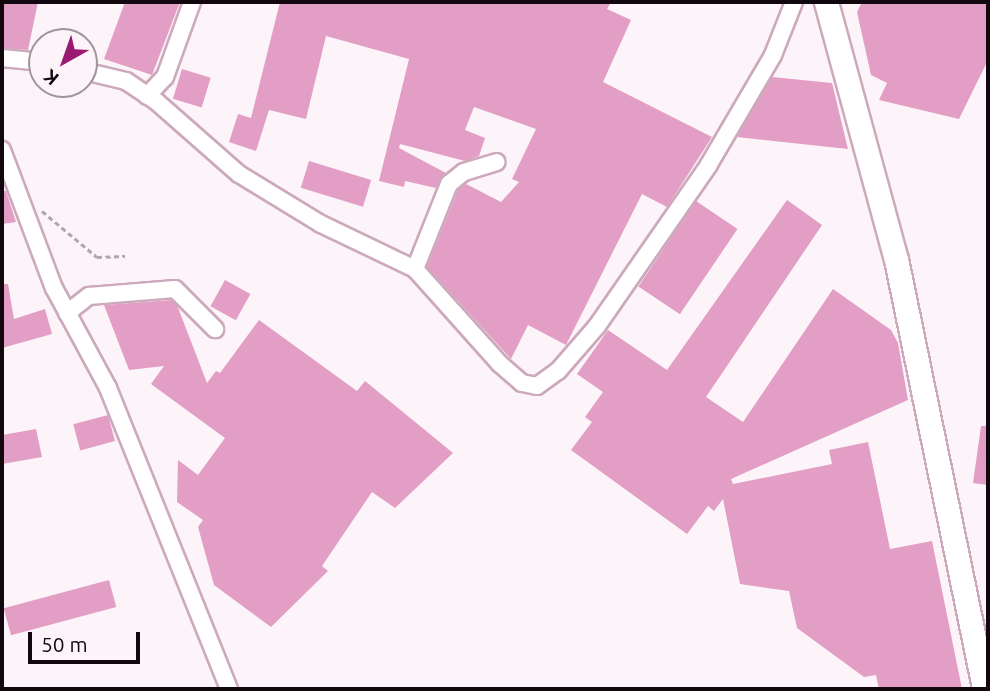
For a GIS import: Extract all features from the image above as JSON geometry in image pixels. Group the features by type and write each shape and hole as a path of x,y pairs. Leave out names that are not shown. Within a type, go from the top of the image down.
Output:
{"street":[{"path":"147,96 165,77 192,2"},
{"path":"98,75 126,82 147,96 239,173 321,224 415,268 500,365 522,383 537,386 547,381 597,326 708,166 773,55 794,2"},
{"path":"826,2 896,259 984,689"},
{"path":"2,58 28,61"},
{"path":"2,150 54,288 108,388 229,689"},
{"path":"415,268 449,184 464,172 497,162"},
{"path":"67,313 89,296 175,289 215,329"}],"path":[{"path":"26,213 42,211 97,257 125,257"}],"building":[{"path":"2,2 38,2 33,28 28,28 28,50 2,48"},
{"path":"125,2 180,2 152,75 104,59"},
{"path":"280,2 611,2 607,9 631,20 603,82 712,137 667,207 642,194 566,345 528,325 511,359 427,267 458,190 466,184 501,202 519,182 512,179 536,129 474,107 465,130 485,138 479,156 465,161 400,144 399,148 446,173 436,188 405,181 404,187 379,181 409,59 326,36 306,119 269,110 256,151 229,142 238,114 251,118"},
{"path":"862,2 988,2 988,60 959,119 879,100 887,83 871,75 857,12"},
{"path":"182,69 211,78 202,107 173,99"},
{"path":"772,77 832,83 848,149 737,137"},
{"path":"309,161 371,180 363,207 301,188"},
{"path":"2,191 6,191 16,222 2,224"},
{"path":"787,200 822,225 706,397 743,422 833,289 891,330 898,343 908,400 731,479 733,484 832,464 829,450 868,442 890,549 932,541 962,689 879,689 876,675 864,677 797,628 789,591 740,584 723,499 714,511 708,506 687,534 571,450 592,422 585,417 603,392 577,374 608,330 667,370"},
{"path":"696,201 737,229 680,314 638,286"},
{"path":"225,280 250,294 236,320 210,306"},
{"path":"2,284 8,284 14,319 45,309 52,334 2,348"},
{"path":"171,300 177,305 207,383 216,371 220,373 259,320 357,391 365,381 453,453 395,508 372,492 322,566 328,571 271,627 214,585 198,527 203,520 177,502 178,460 198,475 225,438 151,384 164,366 129,370 104,305"},
{"path":"108,415 115,441 80,450 73,424"},
{"path":"981,426 988,426 988,485 973,483"},
{"path":"36,429 42,457 2,464 2,435"},
{"path":"109,580 116,607 11,635 4,608"}]}
